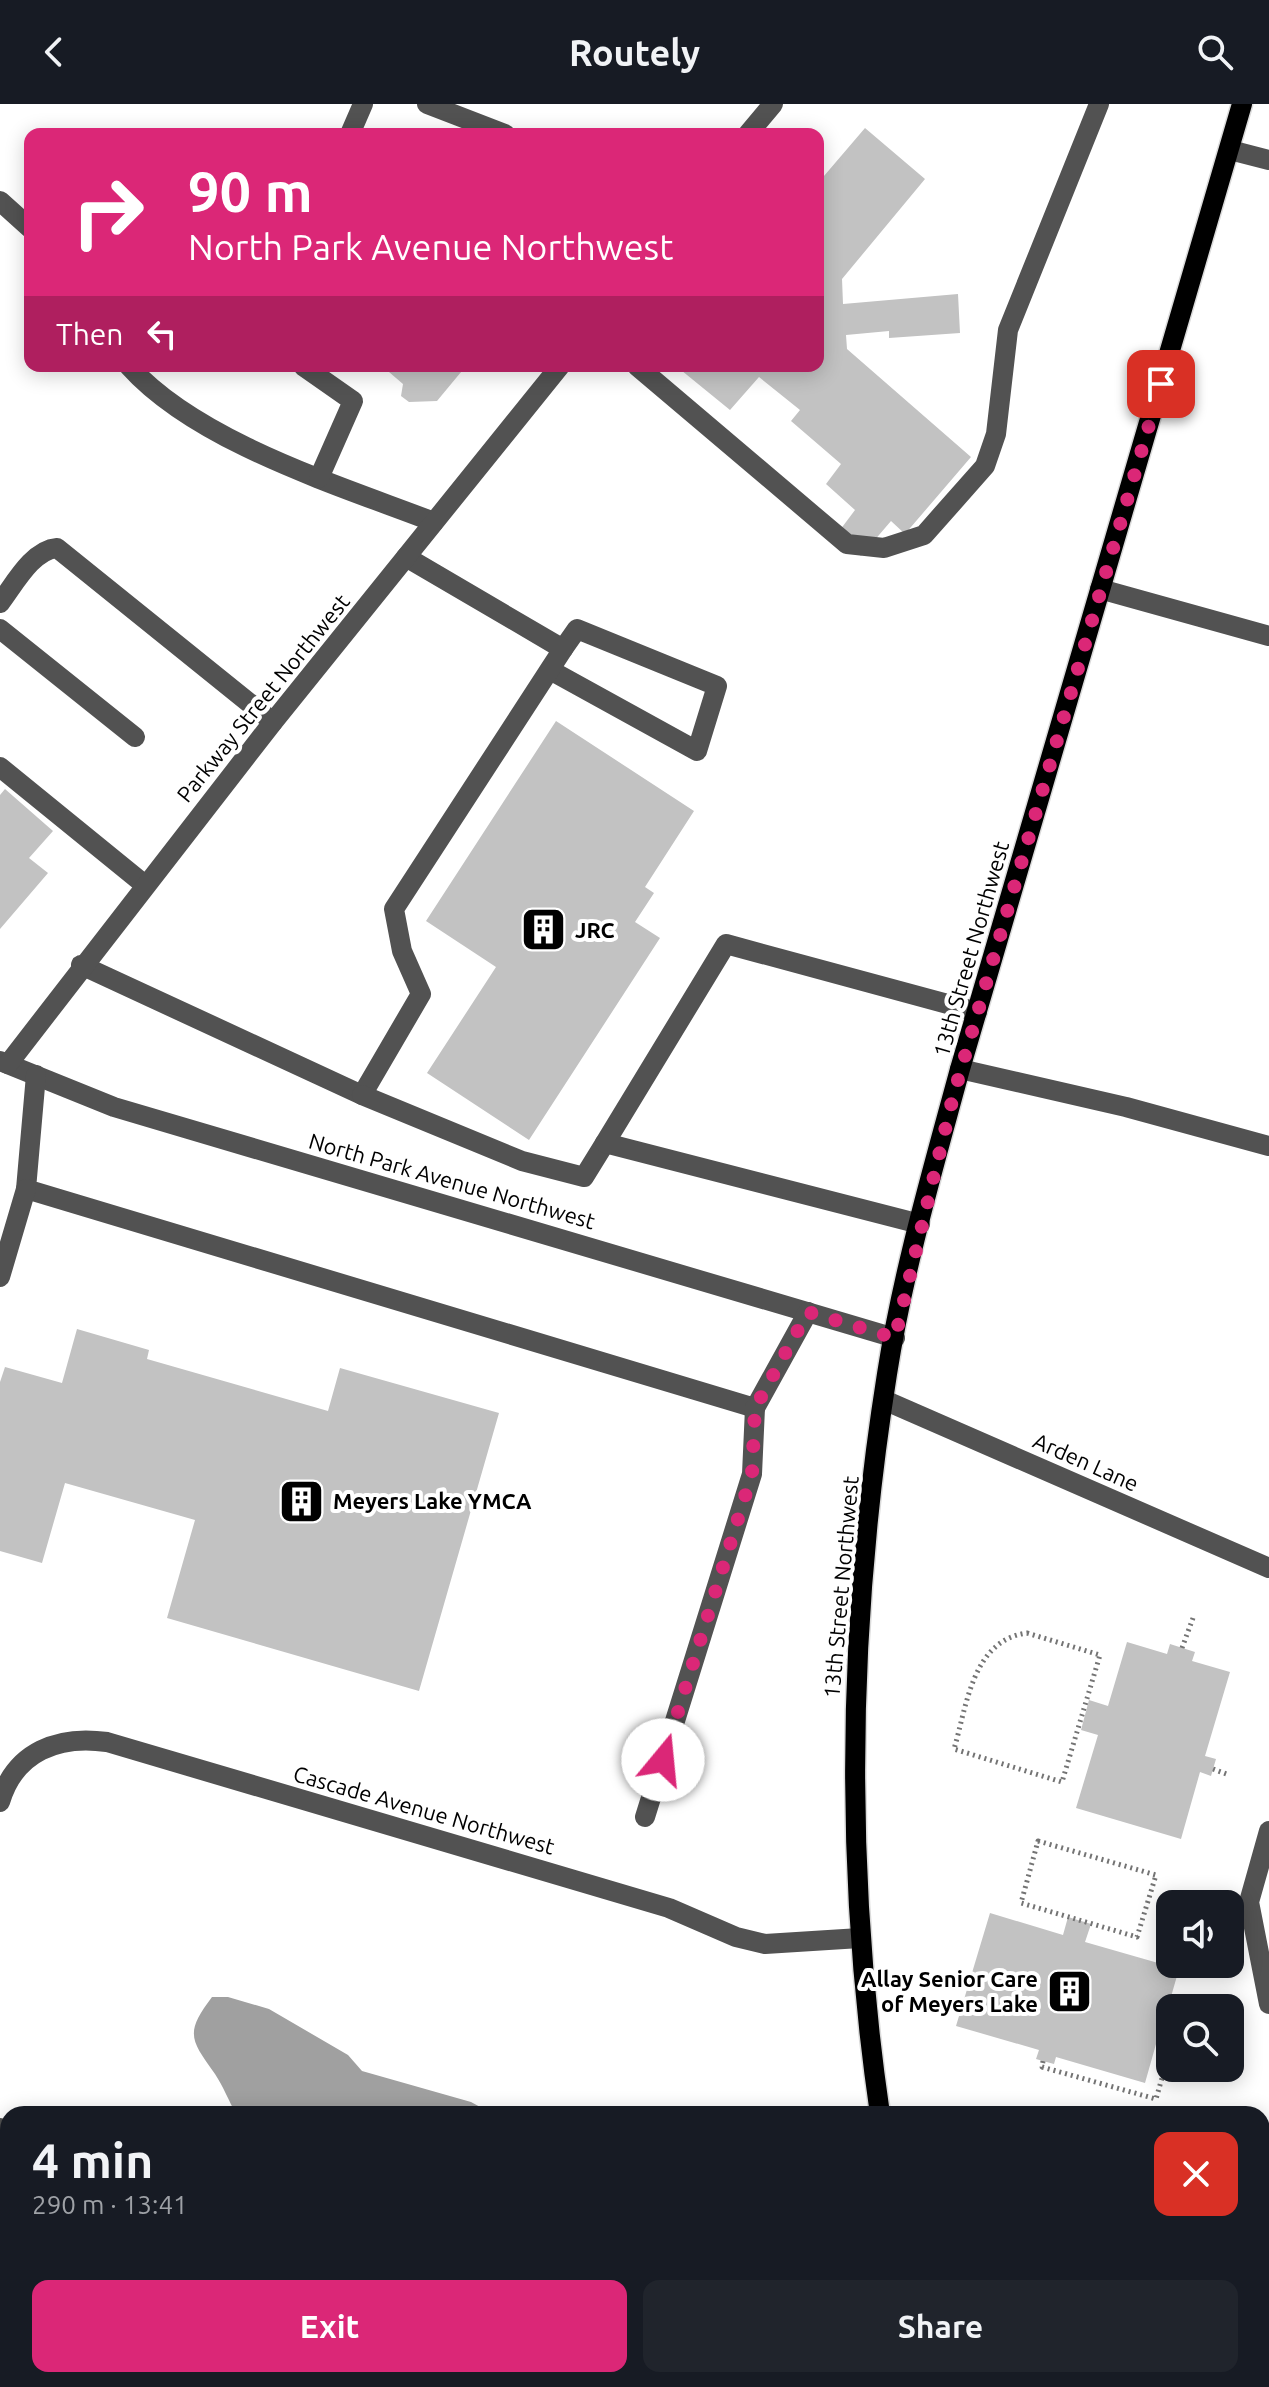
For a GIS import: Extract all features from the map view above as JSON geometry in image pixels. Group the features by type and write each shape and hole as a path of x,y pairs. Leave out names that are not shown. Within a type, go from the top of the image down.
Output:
{"main road":[{"name":"13th Street Northwest","path":"879,2106 868,2033 860,1938 854,1761 866,1529 895,1338 920,1224 960,1069 1242,104"}],"street":[{"path":"353,128 363,104"},
{"path":"427,104 489,128"},
{"path":"753,128 773,104"},
{"path":"644,372 847,544 884,548 906,544 924,535 978,477 990,455 996,434 1008,330 1099,104"},
{"path":"1230,150 1269,160"},
{"path":"0,201 24,223"},
{"path":"135,372 173,407 194,421 319,478 434,522"},
{"path":"312,372 353,401 319,478"},
{"name":"Parkway Street Northwest","path":"4,1062 555,372"},
{"path":"0,603 35,559 47,550 57,548 273,722"},
{"path":"406,557 563,649"},
{"path":"1100,589 1269,636"},
{"path":"0,629 135,737"},
{"path":"362,1095 421,994 402,951 394,909 563,649 577,629 717,686 697,751 550,670"},
{"path":"0,767 145,885"},
{"path":"81,965 362,1095 522,1161 584,1177 726,944 977,1012"},
{"name":"North Park Avenue Northwest","path":"4,1062 114,1107 895,1338"},
{"path":"960,1069 1126,1107 1269,1146"},
{"path":"0,1277 26,1189 36,1075"},
{"path":"605,1143 920,1224"},
{"path":"26,1189 755,1408"},
{"path":"645,1817 752,1474 755,1408 808,1312"},
{"name":"Arden Lane","path":"884,1400 1269,1568"},
{"name":"Cascade Avenue Northwest","path":"0,1802 17,1769 31,1755 54,1742 79,1738 107,1742 669,1908 736,1937 765,1944 860,1938"},
{"path":"1269,1831 1249,1902 1261,1940 1269,2004"}],"path":[{"path":"1182,1648 1193,1618"},
{"path":"1027,1633 1100,1655 1062,1782 954,1749 981,1663 1000,1641 1027,1633"},
{"path":"1213,1769 1229,1775"},
{"path":"1038,1841 1156,1875 1137,1937 1091,1924 1021,1903 1038,1841"},
{"path":"1043,2061 1042,2067 1156,2099 1161,2082"}],"shaded area":[{"path":"212,1997 228,1997 269,2009 348,2055 362,2071 478,2106 232,2106 196,2044 194,2028"}],"building":[{"path":"865,128 925,179 842,279 843,304 958,294 960,333 889,338 889,331 846,335 847,349 971,457 905,534 891,521 861,556 837,534 855,510 826,484 841,464 791,421 800,410 759,377 730,410 683,372 824,372 824,176"},
{"path":"389,372 461,372 437,401 409,402 401,396 403,384"},
{"name":"JRC","path":"556,721 694,811 645,887 654,893 635,922 660,938 529,1140 427,1073 496,967 426,921"},
{"path":"5,789 53,831 29,858 48,873 0,929 0,795"},
{"name":"Meyers Lake YMCA","path":"77,1329 149,1350 147,1359 328,1411 340,1368 499,1413 419,1691 167,1618 195,1520 65,1483 42,1563 0,1551 0,1382 5,1367 62,1383"},
{"path":"1127,1642 1167,1654 1170,1644 1195,1652 1192,1661 1230,1672 1205,1756 1216,1759 1211,1776 1200,1772 1181,1839 1076,1808 1098,1735 1081,1730 1089,1700 1108,1706"},
{"name":"Allay Senior Care of Meyers Lake","path":"990,1913 1063,1935 1068,1917 1091,1924 1085,1942 1156,1962 1156,1978 1176,1978 1172,1994 1156,1994 1156,2044 1145,2083 1056,2057 1054,2064 1036,2059 1039,2050 956,2026"}],"place":[{"name":"JRC","path":"544,930"},
{"name":"Meyers Lake YMCA","path":"302,1501"},
{"name":"Allay Senior Care of Meyers Lake","path":"1069,1992"}],"route":[{"path":"663,1760 752,1474 755,1408 808,1312 895,1338 937,1153 1161,384"}]}
